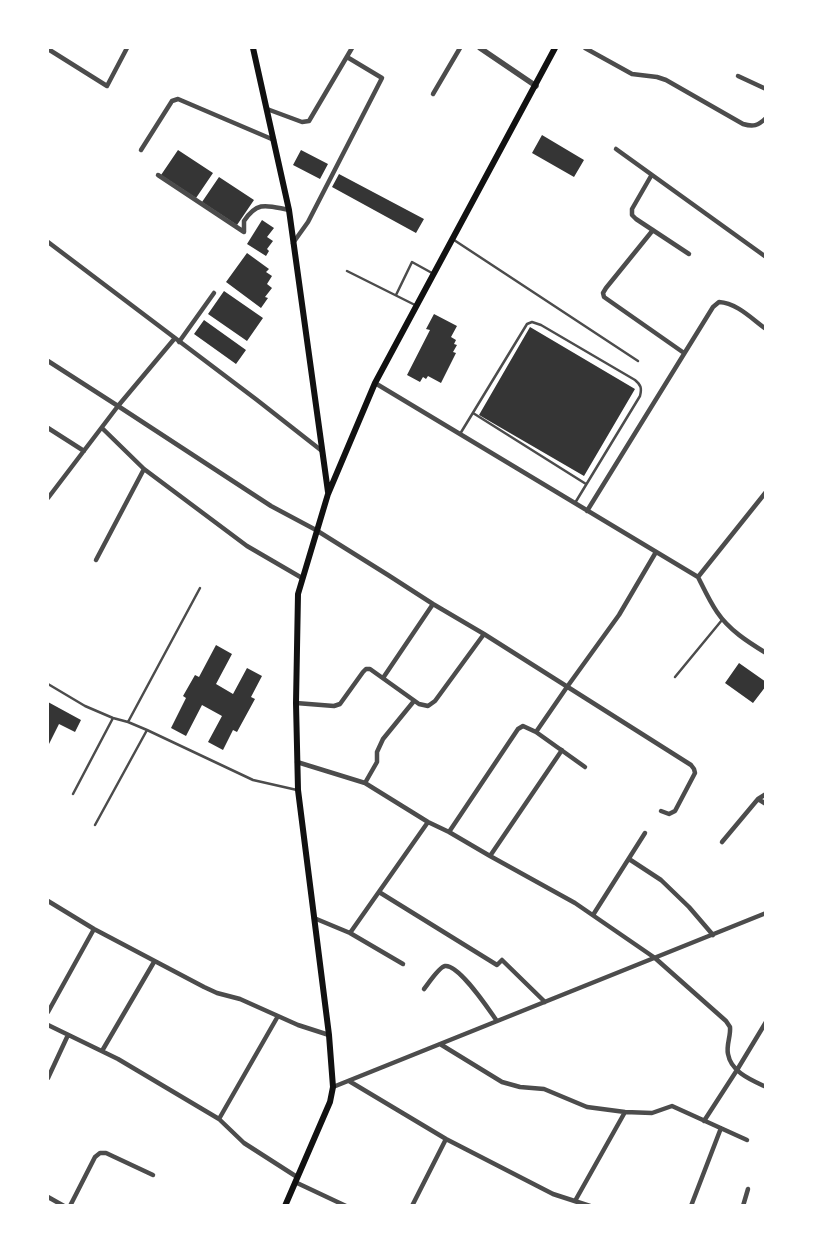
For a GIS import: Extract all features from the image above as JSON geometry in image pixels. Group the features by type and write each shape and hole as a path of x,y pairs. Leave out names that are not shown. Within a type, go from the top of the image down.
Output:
{"main road":[{"path":"253,48 289,210 328,494"},
{"path":"284,1206 330,1102 333,1088 329,1035 298,790 296,703 298,594 328,494 375,383 555,48"}],"street":[{"path":"48,49 108,86 127,48"},
{"path":"267,109 302,122 309,121 352,48"},
{"path":"433,94 460,48"},
{"path":"480,48 536,86"},
{"path":"585,48 632,74 666,80 743,124 759,125 766,118"},
{"path":"293,243 308,222 382,78 347,57"},
{"path":"738,76 766,89"},
{"path":"141,150 172,101 178,99 274,140"},
{"path":"616,149 766,256"},
{"path":"158,175 244,232 244,221 260,206 265,205 289,210"},
{"path":"652,176 632,209 632,215 689,254"},
{"path":"653,230 606,288 603,293 604,297 608,302 684,353"},
{"path":"48,242 322,451"},
{"path":"48,498 118,406 177,340 214,293"},
{"path":"587,511 713,306 720,302 727,302 766,329"},
{"path":"48,361 271,506 316,530 388,574 694,768 695,773 675,811 669,814 661,811"},
{"path":"375,383 698,578 723,619 742,638 766,653"},
{"path":"48,428 84,451"},
{"path":"102,428 144,469 247,546 302,578"},
{"path":"96,560 144,469"},
{"path":"698,578 766,492"},
{"path":"536,732 619,615 656,552"},
{"path":"383,678 433,604"},
{"path":"296,703 334,706 340,704 366,669 374,671 418,704 428,706 435,701 484,634"},
{"path":"365,783 377,762 378,752 383,739 414,701"},
{"path":"449,832 518,729 523,726 536,732 585,767"},
{"path":"490,856 562,750"},
{"path":"298,762 365,783 428,822 575,903 655,958 726,1021 730,1027 728,1055 737,1070 766,1087"},
{"path":"722,842 758,799 766,794"},
{"path":"758,799 766,804"},
{"path":"350,933 428,822"},
{"path":"593,915 646,833"},
{"path":"629,859 661,880 689,907 712,935"},
{"path":"379,892 497,965 502,960 545,1002"},
{"path":"48,901 94,929 204,988 240,999 298,1025 329,1035"},
{"path":"333,1088 766,913"},
{"path":"314,918 350,933 403,964"},
{"path":"48,1012 94,929"},
{"path":"102,1051 154,962"},
{"path":"424,989 442,967 453,968 476,992 497,1021"},
{"path":"219,1119 278,1016"},
{"path":"704,1121 766,1022"},
{"path":"48,1025 102,1051 219,1119 244,1143 296,1179 346,1206"},
{"path":"48,1078 68,1035"},
{"path":"440,1044 502,1082 520,1087 544,1089 587,1107 625,1112 657,1112 672,1106 747,1140"},
{"path":"349,1081 446,1139 553,1194 590,1206"},
{"path":"575,1201 625,1112"},
{"path":"691,1206 721,1128"},
{"path":"412,1206 446,1139"},
{"path":"70,1206 96,1157 100,1153 106,1153 153,1174"},
{"path":"743,1206 748,1190"},
{"path":"48,1197 64,1206"}],"lane":[{"path":"452,239 638,360"},
{"path":"396,295 412,262 434,274"},
{"path":"346,271 417,305"},
{"path":"460,434 526,324 532,322 541,325 635,380 642,389 640,396 575,503"},
{"path":"473,413 586,484"},
{"path":"128,722 200,588"},
{"path":"675,677 723,619"},
{"path":"48,684 85,706 147,730 253,780 298,790"},
{"path":"73,794 113,718"},
{"path":"95,825 147,730"}],"building":[{"path":"542,135 584,160 574,177 532,153"},
{"path":"178,150 213,173 196,198 161,175"},
{"path":"301,150 328,164 320,179 293,165"},
{"path":"339,174 424,219 416,233 332,187"},
{"path":"219,177 254,200 237,225 202,202"},
{"path":"262,220 274,228 267,237 273,241 267,249 269,251 266,256 247,244"},
{"path":"247,253 269,269 266,272 272,276 267,284 272,288 265,297 268,298 261,308 226,282"},
{"path":"224,291 263,318 247,341 208,314"},
{"path":"434,314 457,326 451,337 456,340 454,344 457,345 453,352 456,353 441,383 428,376 426,379 423,377 420,382 407,375 430,330 426,329"},
{"path":"204,320 246,350 236,364 194,334"},
{"path":"530,327 635,389 584,476 479,415"},
{"path":"216,645 232,654 216,684 233,694 247,668 262,676 251,697 255,699 237,732 233,730 223,750 208,742 222,716 202,705 186,736 171,728 186,698 183,696 195,675 199,677"},
{"path":"739,663 766,682 766,686 753,703 725,683"},
{"path":"48,702 81,720 75,732 59,724 48,746"}]}
